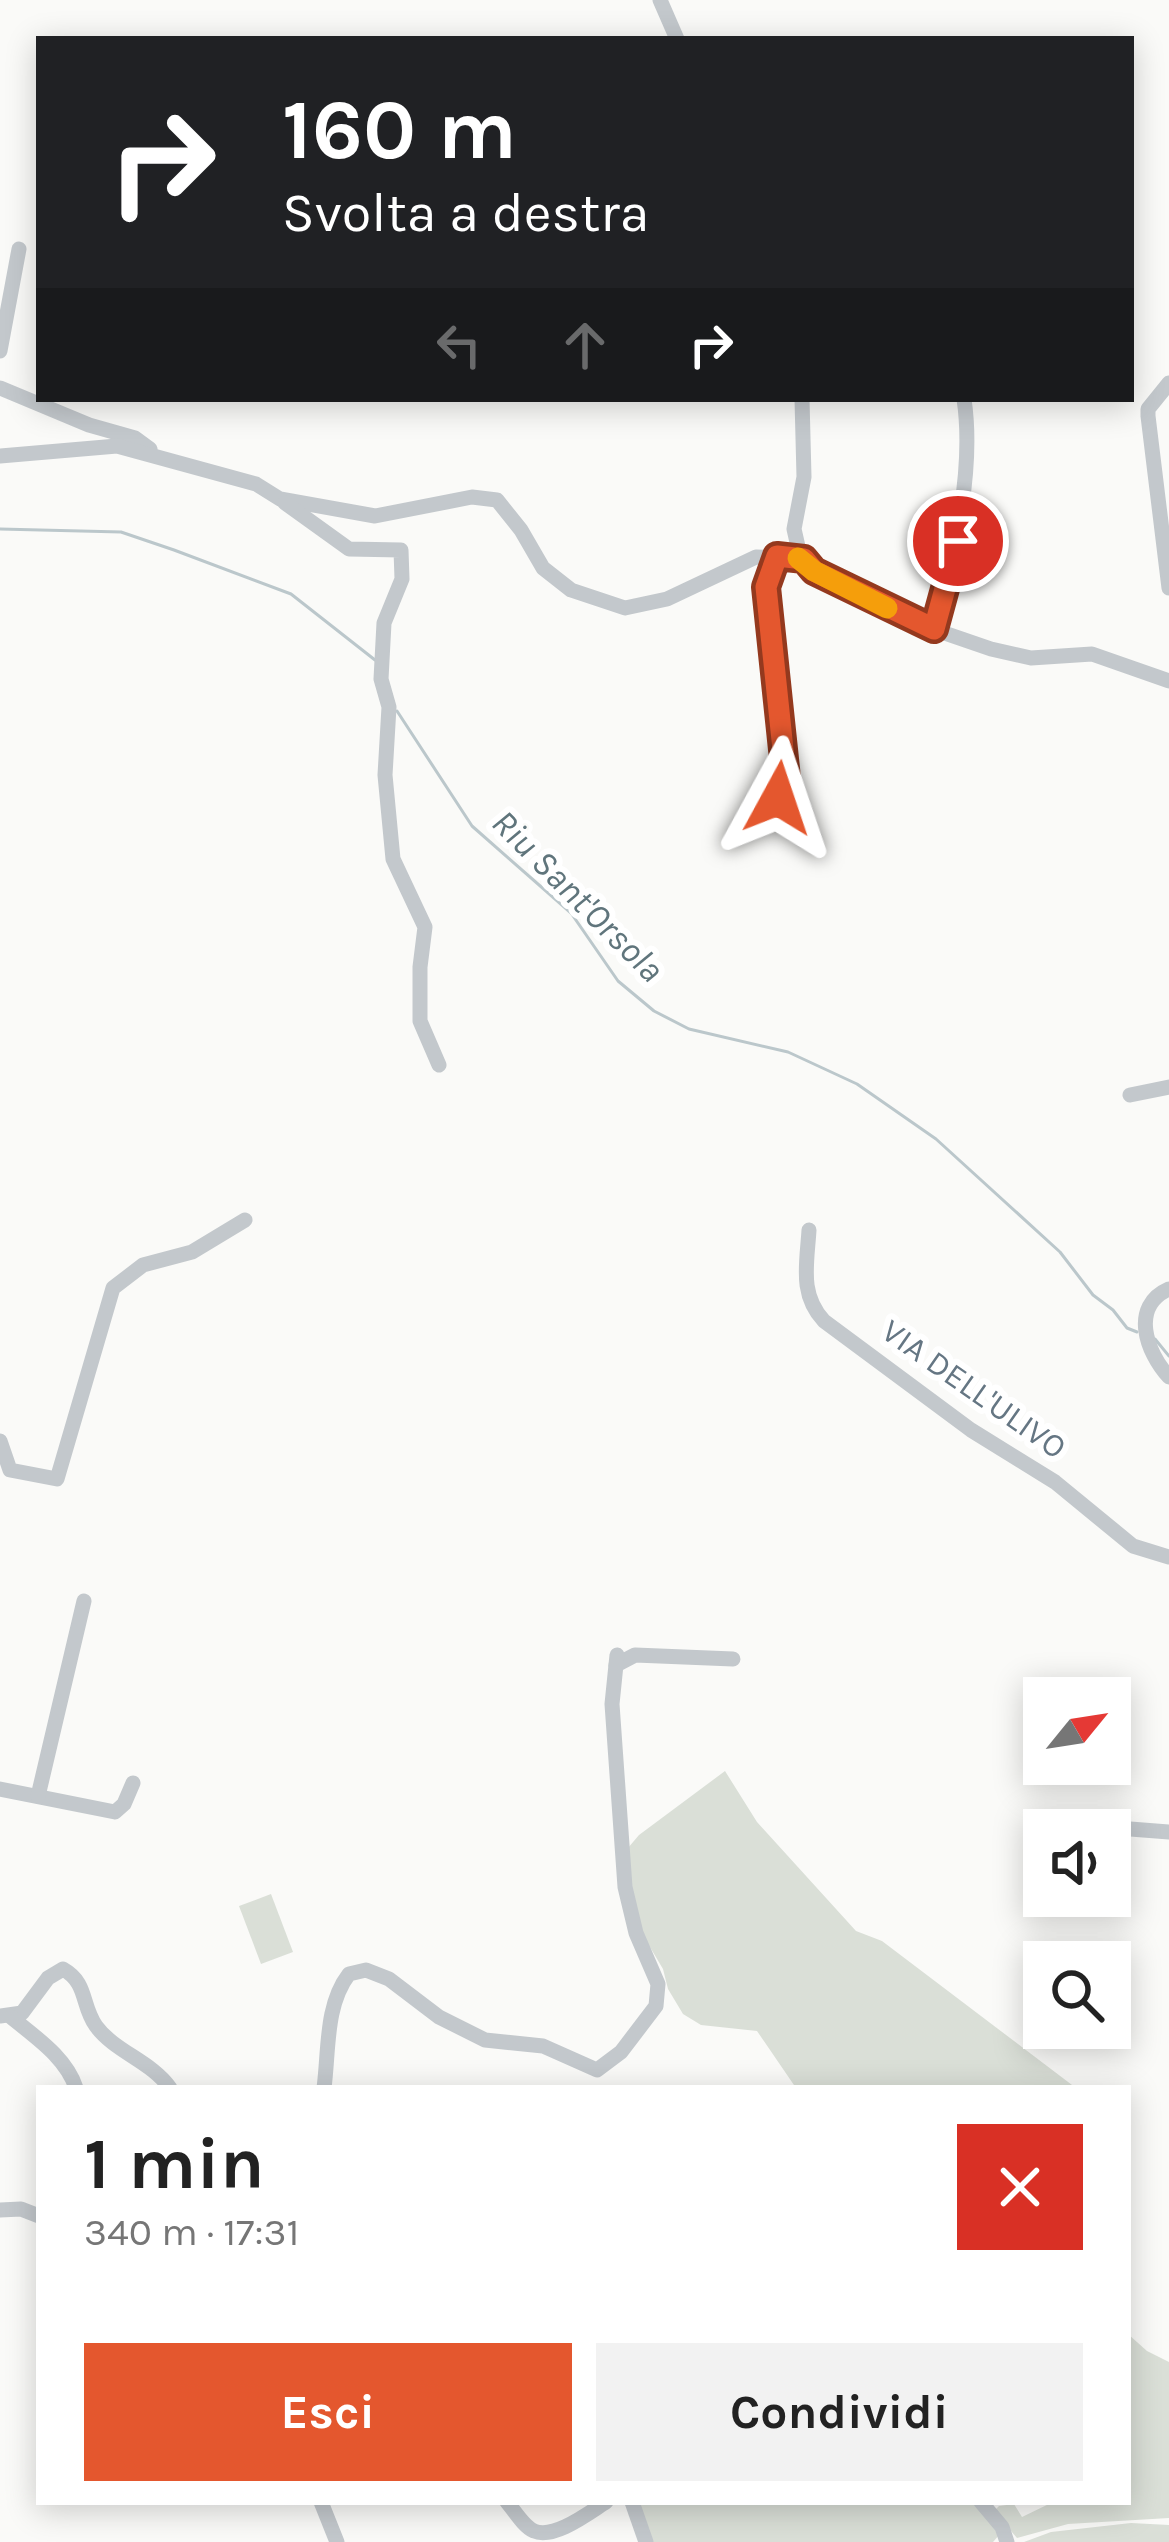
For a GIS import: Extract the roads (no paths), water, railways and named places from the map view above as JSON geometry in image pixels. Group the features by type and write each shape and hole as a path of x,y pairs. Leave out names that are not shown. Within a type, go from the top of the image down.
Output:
{"street":[{"path":"660,0 676,36"},
{"path":"0,351 19,250"},
{"path":"1169,383 1148,409 1148,416 1169,588"},
{"path":"0,388 135,437 157,454"},
{"path":"802,402 804,476 794,529 804,559 814,571 934,629 1031,658 1092,654 1169,681"},
{"path":"934,629 958,541 964,402"},
{"path":"0,456 117,446 157,454 256,484 350,549 401,550 402,579 384,623 385,775 393,860 425,927 420,1021 439,1065"},
{"path":"280,499 375,516 472,497 497,500 543,568 571,590 625,608 667,599 756,557 804,559"},
{"path":"746,817 778,798 786,778 766,587 777,556"},
{"path":"1130,1095 1169,1087"},
{"path":"0,1441 10,1471 57,1479 113,1288 143,1265 192,1252 244,1220"},
{"name":"VIA DELL'ULIVO","path":"809,1230 806,1290 824,1321 971,1430 1055,1482 1132,1546 1169,1558"},
{"path":"1169,1288 1153,1299 1146,1321 1148,1349 1169,1377"},
{"path":"38,1796 85,1601"},
{"path":"324,2085 327,2041 338,1993 349,1974 366,1970 389,1979 439,2017 485,2040 543,2046 597,2070 621,2052 656,2006 658,1984 636,1934 625,1887 612,1704 616,1660 635,1655 733,1659"},
{"path":"0,1789 115,1812 133,1783"},
{"path":"1131,1829 1169,1832"},
{"path":"5,2016 30,2006 48,1978 63,1970 79,1982 97,2026 168,2085"},
{"path":"5,2016 48,2047 75,2085"},
{"path":"0,2210 21,2209 36,2215"},
{"path":"322,2505 337,2542"},
{"path":"510,2505 532,2530 542,2532 600,2505"},
{"path":"633,2505 646,2542"},
{"path":"984,2505 1003,2527 1007,2542"}],"waterway":[{"name":"Riu Sant'Orsola","path":"0,529 121,532 174,550 291,594 375,660"},
{"name":"Riu Sant'Orsola","path":"397,711 472,826 571,913 618,981 654,1011 689,1029 788,1052 857,1084 936,1139 1060,1252 1093,1295 1137,1332"},
{"name":"Riu Sant'Orsola","path":"1155,1339 1169,1356"}]}
